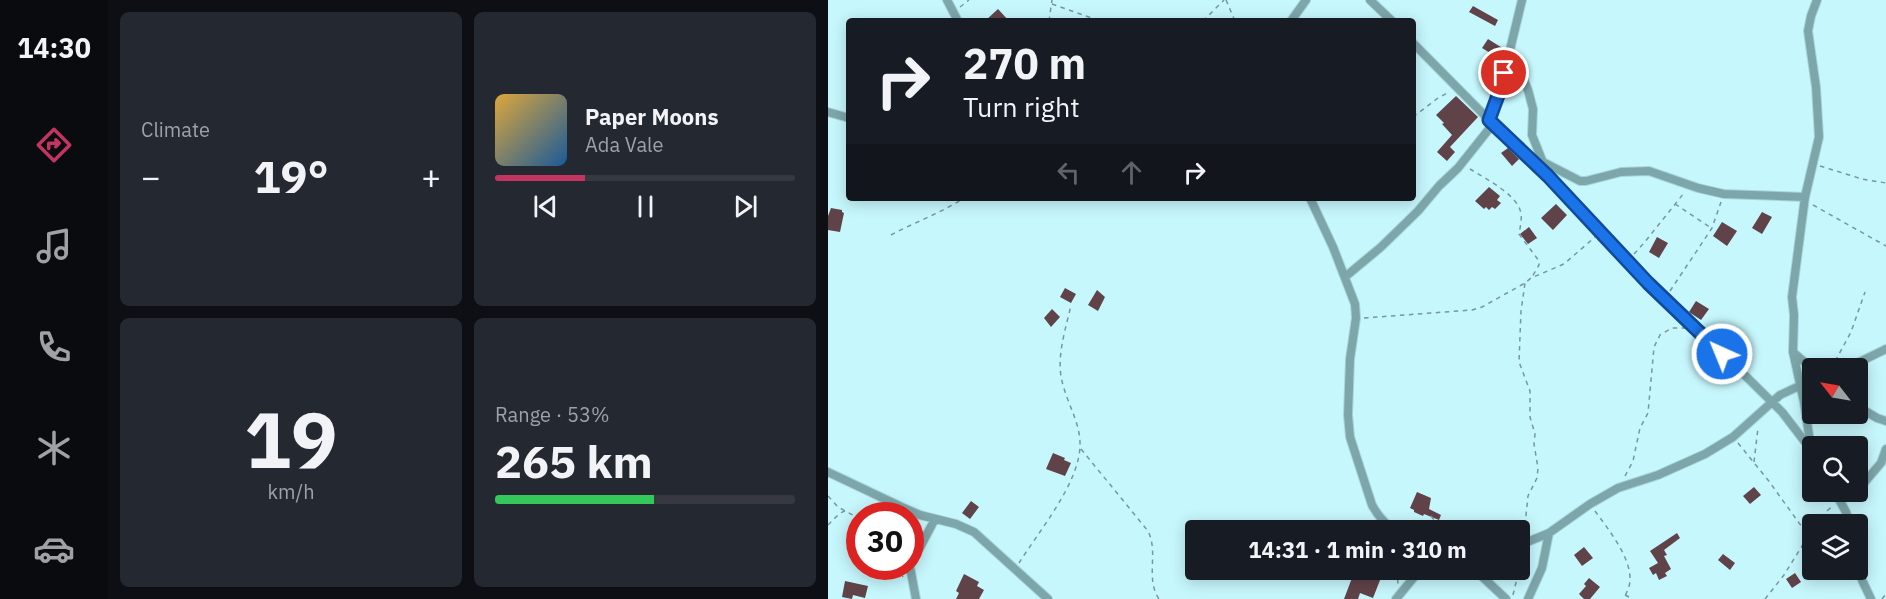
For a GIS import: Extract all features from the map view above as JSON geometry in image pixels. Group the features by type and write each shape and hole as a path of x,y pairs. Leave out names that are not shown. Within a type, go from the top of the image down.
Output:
{"street":[{"path":"947,0 956,17"},
{"path":"1293,18 1306,0"},
{"path":"1370,0 1389,18"},
{"path":"1345,277 1400,230 1458,168 1491,122 1521,0"},
{"path":"1809,436 1793,352 1792,297 1804,199 1818,145 1819,130 1808,31 1817,0"},
{"path":"1416,46 1548,176 1627,261 1771,401 1802,437"},
{"path":"1509,55 1528,90 1533,109 1532,135 1548,176"},
{"path":"828,112 846,117"},
{"path":"1543,162 1580,181 1622,172 1649,171 1724,194 1804,199"},
{"path":"1311,201 1333,247 1355,304 1356,318 1350,359 1348,415 1350,437 1372,505 1382,520"},
{"path":"1868,358 1886,349"},
{"path":"1793,352 1802,360"},
{"path":"1530,541 1549,533 1590,504 1618,488 1658,476 1705,454 1733,437 1771,401 1800,385"},
{"path":"1868,413 1886,421"},
{"path":"1868,478 1881,463 1886,449"},
{"path":"828,472 904,508 974,532 1048,599"},
{"path":"1841,503 1846,514"},
{"path":"924,540 935,519"},
{"path":"1528,599 1542,568 1549,533"},
{"path":"912,580 915,599"},
{"path":"1397,597 1412,580"},
{"path":"1486,580 1506,599"},
{"path":"1862,580 1871,599"}],"path":[{"path":"956,17 969,0"},
{"path":"1050,18 1052,0"},
{"path":"1206,18 1225,0 1234,18"},
{"path":"1052,4 1092,18"},
{"path":"1416,115 1438,98 1458,88"},
{"path":"1813,163 1862,179 1886,183"},
{"path":"1458,168 1463,166 1468,168 1494,183 1518,205 1521,213 1519,234 1539,261 1531,278"},
{"path":"1627,261 1690,185"},
{"path":"1665,299 1712,228 1724,194"},
{"path":"1804,199 1886,246"},
{"path":"891,235 917,221 950,208 960,201"},
{"path":"1675,204 1712,228"},
{"path":"1356,318 1472,310 1482,307 1531,278 1564,264 1600,233"},
{"path":"1525,283 1520,321 1519,362 1530,391 1530,417 1535,434 1534,444 1538,468 1537,478 1528,496 1525,520"},
{"path":"1838,358 1851,332 1865,292"},
{"path":"1016,569 1070,483 1080,449 1080,430 1061,378 1063,342 1071,304"},
{"path":"1618,488 1633,461 1640,428 1648,413 1654,347 1660,334 1671,328 1686,328"},
{"path":"1754,463 1758,428 1756,415"},
{"path":"1733,437 1802,526"},
{"path":"1080,449 1148,531 1152,540 1152,579 1159,599"},
{"path":"828,496 838,507 846,511"},
{"path":"1825,514 1841,503"},
{"path":"1590,504 1620,547 1630,578 1624,599"},
{"path":"828,525 840,513 846,511"},
{"path":"1431,516 1434,520"},
{"path":"1765,599 1784,575 1802,545"},
{"path":"1397,580 1397,597"},
{"path":"1513,599 1517,580"},
{"path":"1882,599 1886,594"},
{"path":"1625,595 1633,599"}],"building":[{"path":"1473,6 1498,20 1495,26 1469,12"},
{"path":"998,9 1006,18 988,18"},
{"path":"1488,39 1504,49 1500,59 1482,48"},
{"path":"1456,96 1478,117 1450,147 1455,152 1447,161 1437,152 1452,135 1436,115"},
{"path":"1508,148 1519,159 1512,166 1501,153"},
{"path":"1489,187 1500,196 1497,200 1501,203 1495,209 1492,207 1489,210 1486,207 1484,209 1475,201"},
{"path":"1556,204 1567,215 1553,230 1541,218"},
{"path":"831,208 842,210 844,213 840,232 828,230 828,216"},
{"path":"1762,212 1772,217 1762,234 1752,228"},
{"path":"1722,222 1737,231 1727,246 1713,236"},
{"path":"1529,227 1537,238 1528,244 1520,234"},
{"path":"1657,237 1668,243 1659,258 1649,252"},
{"path":"1065,288 1076,294 1071,303 1060,297"},
{"path":"1097,290 1105,297 1098,311 1088,305"},
{"path":"1696,301 1709,309 1701,320 1689,312"},
{"path":"1052,309 1060,317 1051,327 1044,318"},
{"path":"1736,338 1738,350 1729,351 1725,339"},
{"path":"1053,453 1071,463 1065,476 1046,469"},
{"path":"1754,487 1761,495 1750,504 1743,496"},
{"path":"1417,492 1431,498 1429,509 1441,515 1439,520 1424,514 1423,516 1410,508"},
{"path":"971,501 979,507 970,519 962,513"},
{"path":"1677,533 1680,538 1664,550 1667,555 1664,556 1671,569 1665,573 1667,576 1659,580 1656,573 1653,575 1649,568 1658,563 1650,551"},
{"path":"1584,547 1593,558 1582,566 1574,555"},
{"path":"1723,554 1735,563 1730,570 1718,560"},
{"path":"1795,573 1801,582 1792,588 1786,579"},
{"path":"964,574 979,582 977,586 984,590 979,599 956,599 959,593 956,591"},
{"path":"1589,578 1600,587 1590,599 1584,599 1579,594"},
{"path":"1351,580 1380,580 1373,598 1360,593 1358,599 1344,599"},
{"path":"845,581 868,586 865,598 853,595 852,599 842,597"}],"route":[{"path":"1504,73 1489,120 1548,176 1648,283 1722,354"}]}
